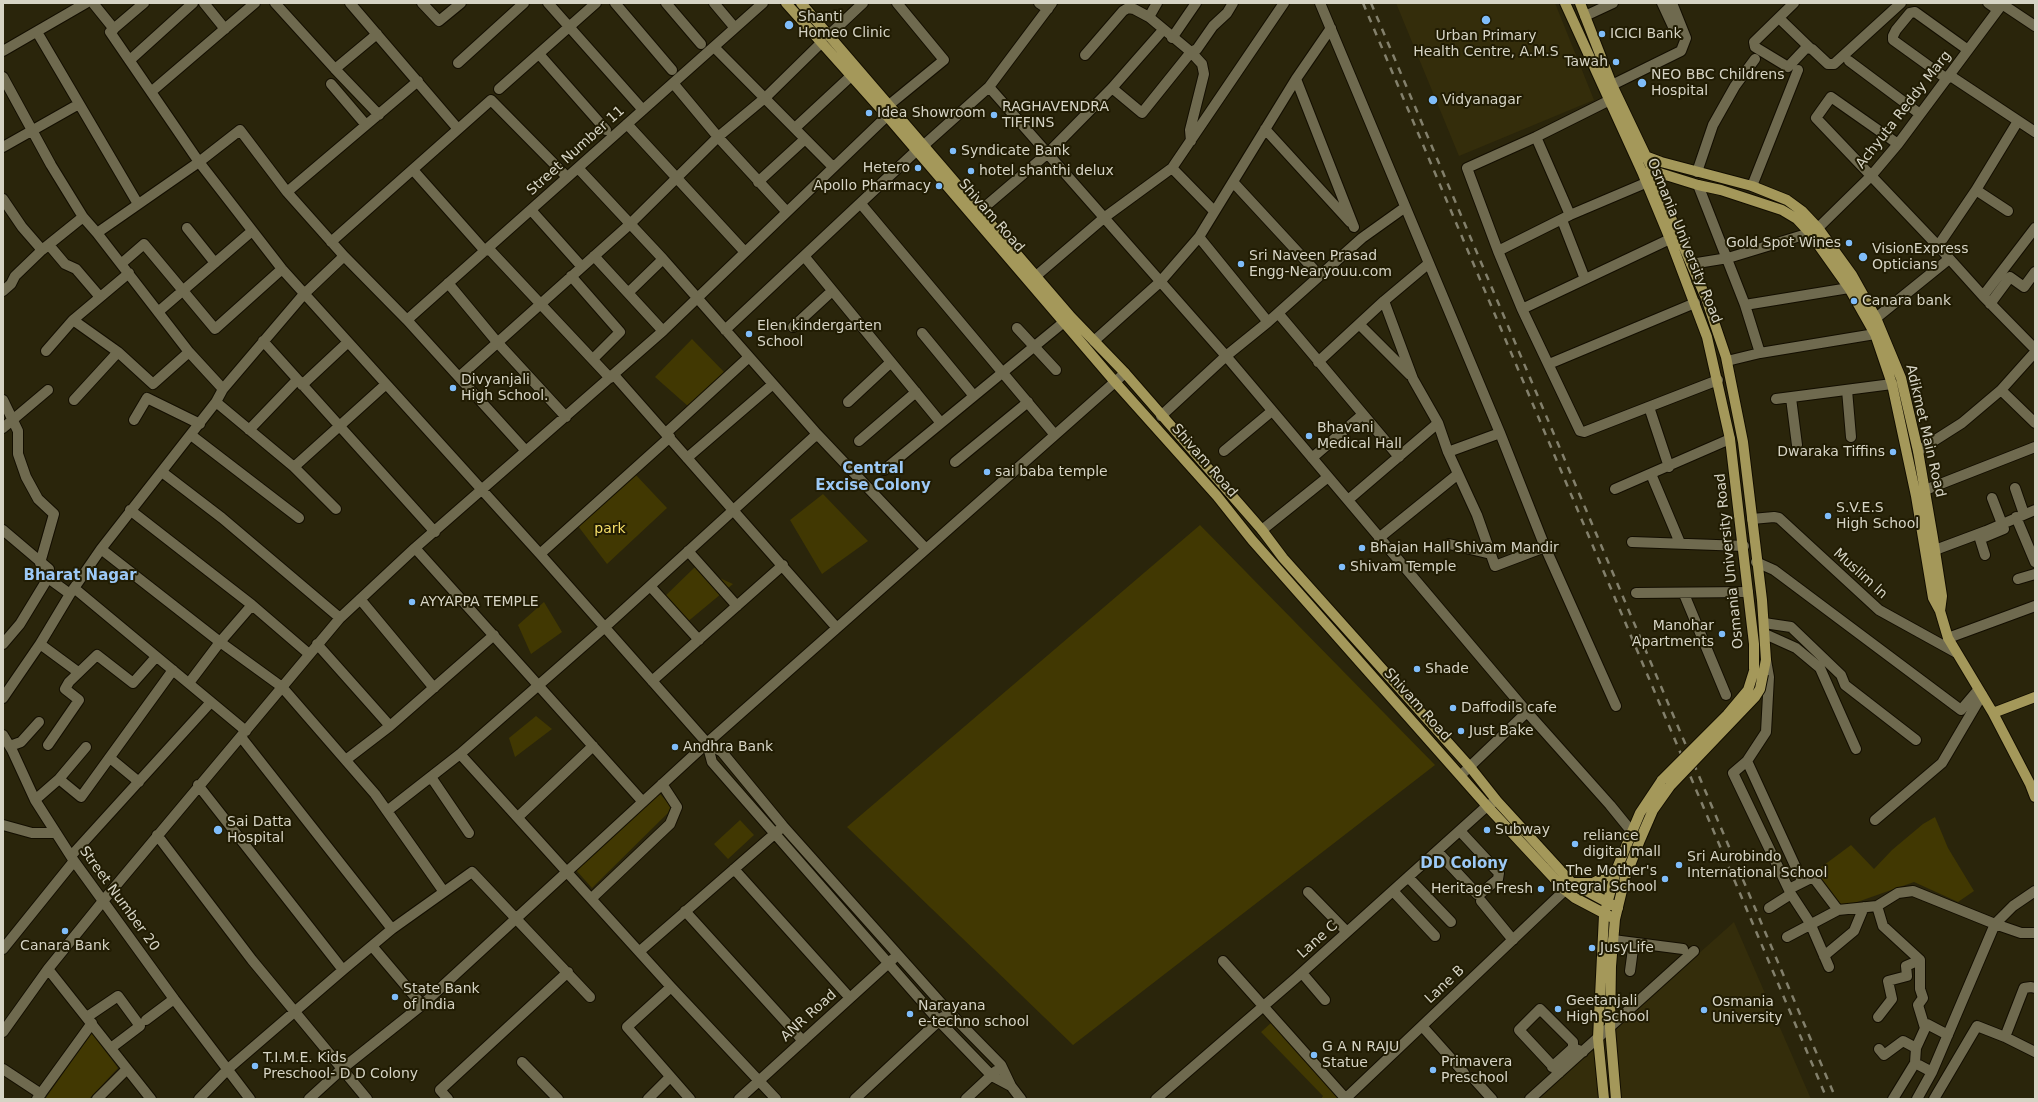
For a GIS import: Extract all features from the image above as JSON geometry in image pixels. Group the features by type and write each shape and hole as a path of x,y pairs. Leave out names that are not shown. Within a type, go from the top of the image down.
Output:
{"main road":[{"name":"Shivam Road","path":"786,3 890,105 911,138 1115,382 1217,496 1252,540 1487,806 1569,887 1604,915 1615,919"},
{"name":"Shivam Road","path":"801,3 851,76 887,116 911,138"},
{"name":"Osmania University Road","path":"1565,3 1608,101 1641,158"},
{"name":"Osmania University Road","path":"1580,3 1649,177 1670,239 1707,337 1718,380 1730,439 1760,689 1755,697 1670,786 1653,810 1626,878 1615,919 1613,944 1610,1028 1616,1099"},
{"name":"Shivam Road","path":"920,149 980,212 1094,341 1125,373 1262,530 1283,558 1470,767 1569,887 1618,908"},
{"name":"Adikmet Main Road","path":"1641,158 1752,186 1787,200 1802,211 1875,334 1892,384 1916,496 1933,598 1940,611 1948,638 1955,652 2033,783 2035,797"},
{"name":"Osmania University Road","path":"1604,1099 1598,1038 1604,915 1606,902 1616,871 1640,813 1665,776 1727,715 1748,690 1766,660 1764,623 1742,442 1727,361 1719,331 1691,264 1661,195 1649,177"},
{"name":"Adikmet Main Road","path":"1649,177 1672,177 1773,205 1814,231 1852,275 1876,318 1901,378 1918,451 1925,490 1942,596 1940,611"},
{"path":"1661,195 1672,177"},
{"path":"1993,714 2035,697"},
{"path":"1569,887 1594,883 1616,871"}],"street":[{"path":"3,51 86,3"},
{"path":"93,3 114,29"},
{"path":"144,3 110,32 199,162 282,269 347,343 540,554 707,743 722,752 784,826 949,1012 1001,1065 1010,1086 1021,1099"},
{"path":"130,60 193,3"},
{"path":"204,3 224,29"},
{"path":"151,92 255,3"},
{"path":"275,3 379,115"},
{"path":"350,3 458,129"},
{"path":"422,3 439,22 461,3"},
{"path":"458,64 524,3"},
{"path":"548,3 643,110"},
{"path":"499,89 596,3"},
{"path":"615,3 672,70"},
{"path":"666,3 701,44"},
{"path":"714,3 735,28"},
{"name":"Street Number 11","path":"407,320 763,3"},
{"path":"458,377 629,225 718,136 766,97 863,3"},
{"path":"890,105 944,60 897,3"},
{"path":"724,330 988,87 1050,6 1039,3"},
{"path":"1149,17 1157,3"},
{"path":"1172,38 1196,3"},
{"path":"1112,88 1142,113 1213,26 1227,13 1233,3"},
{"path":"1036,276 1105,217 1172,168 1284,3"},
{"path":"1320,3 1404,208 1500,433 1545,547 1616,706"},
{"path":"1585,16 1613,3"},
{"path":"1662,3 1675,31"},
{"path":"1612,85 1680,51 1685,45 1686,38 1672,3"},
{"path":"1794,3 1756,39 1754,42 1755,47 1788,67 1803,50 1810,48"},
{"path":"1779,18 1825,62 1831,65 1834,64 1901,3"},
{"path":"1988,3 2001,6 2035,26"},
{"path":"1085,55 1123,11 1128,8 1135,6 1149,17 1172,38 1191,52 1202,64 1204,74 1190,130 1191,141"},
{"name":"Achyuta Reddy Marg","path":"1814,231 1871,176 1898,144 2001,6"},
{"path":"1968,50 1915,12 1910,13 1893,36 1893,40 1948,77 2034,130"},
{"path":"1094,341 1160,282 1199,237 1296,79 1331,28"},
{"path":"980,212 1048,154 1112,88 1163,30"},
{"path":"37,32 138,204"},
{"path":"335,69 377,34"},
{"path":"714,47 733,67 766,97 833,167"},
{"path":"539,54 606,130"},
{"path":"1697,172 1713,125 1735,86 1755,59"},
{"path":"1848,61 1920,114"},
{"path":"1752,186 1798,70"},
{"path":"795,128 851,76"},
{"path":"3,77 51,165 83,217 190,352 223,389"},
{"path":"1296,79 1354,227"},
{"path":"287,192 418,81"},
{"path":"673,83 758,182 786,211"},
{"path":"331,84 366,125"},
{"path":"988,87 1105,217 1226,356 1527,712 1610,805 1634,827"},
{"path":"1898,144 1831,97 1816,118 1938,246 2034,354 2002,390 1962,423 1918,451"},
{"path":"332,242 491,100 567,178"},
{"path":"1608,101 1536,137 1466,168 1498,250 1522,309 1581,432 1718,380"},
{"path":"3,147 78,104"},
{"path":"3,1032 48,969 103,901 198,785 243,734 340,618 415,548 663,331 744,251 887,116"},
{"path":"1938,246 1976,190 2018,121"},
{"path":"627,124 744,251"},
{"path":"1266,129 1354,227 1362,238"},
{"path":"97,233 199,162 240,130 287,192 344,256 407,320 526,451"},
{"path":"1536,137 1566,217 1586,279"},
{"path":"758,182 805,139"},
{"path":"578,168 629,225 663,259 696,299 816,434 926,549"},
{"path":"1172,168 1214,211"},
{"path":"414,170 487,249 668,435 836,627"},
{"path":"1498,250 1649,177"},
{"path":"1233,182 1319,275"},
{"path":"1698,185 1728,258 1760,353"},
{"path":"1976,190 2008,211"},
{"path":"3,199 22,227 65,264 76,269 100,297"},
{"path":"861,204 1055,435"},
{"path":"1161,416 1226,356 1268,322 1362,238 1404,208"},
{"path":"531,210 582,267"},
{"path":"3,291 11,284 15,276 45,248 83,217"},
{"path":"187,228 215,263"},
{"path":"1986,300 2035,228"},
{"path":"158,312 252,231"},
{"path":"1691,264 1728,258 1814,231"},
{"path":"1199,237 1268,322"},
{"path":"1522,309 1670,239"},
{"path":"121,264 144,244 215,329 282,269"},
{"path":"3,698 40,644 72,591 101,549 130,510 200,424 216,402 223,389 304,294 344,256"},
{"path":"594,256 663,331"},
{"path":"804,256 941,423"},
{"path":"628,293 663,259"},
{"path":"1876,318 1949,259"},
{"path":"1318,362 1384,301 1428,264"},
{"path":"1986,300 2010,277 2024,286 2035,272"},
{"path":"46,351 72,320 129,274"},
{"path":"571,276 620,332 593,359"},
{"path":"448,284 566,417"},
{"path":"1745,305 1849,288"},
{"path":"793,327 832,291"},
{"path":"1384,301 1413,379 1438,423 1448,452 1478,515 1496,566 1545,547"},
{"path":"1548,364 1695,303"},
{"path":"1278,313 1362,415 1399,457"},
{"path":"72,320 118,352 153,384"},
{"path":"884,470 1064,322"},
{"path":"1359,324 1413,379"},
{"path":"1017,328 1056,370"},
{"path":"922,333 974,396"},
{"path":"1727,361 1760,353 1875,334"},
{"path":"263,341 435,532"},
{"path":"249,430 299,382 347,343"},
{"path":"74,400 118,352"},
{"path":"134,420 147,398 153,384 190,352"},
{"path":"540,554 668,435 749,357"},
{"path":"848,402 891,362"},
{"path":"309,1099 343,1068 422,1005 567,870 836,627 1125,373"},
{"path":"687,458 773,384"},
{"path":"1776,400 1892,384"},
{"path":"294,468 386,386"},
{"path":"3,428 48,390"},
{"path":"1846,390 1851,437"},
{"path":"2002,390 2035,423"},
{"path":"859,441 916,392"},
{"path":"147,398 200,424"},
{"path":"1791,398 1797,445"},
{"path":"3,400 18,431 18,454 26,477 38,499 54,514 40,563"},
{"path":"216,402 294,468 336,510"},
{"path":"955,462 1028,402"},
{"path":"1648,407 1668,467"},
{"path":"1224,451 1272,411"},
{"path":"1312,458 1362,415"},
{"path":"1348,500 1438,423"},
{"path":"1448,452 1500,433"},
{"path":"387,811 460,754 605,627 816,434"},
{"path":"191,435 299,518"},
{"path":"1615,489 1730,439"},
{"path":"1925,490 2035,447"},
{"path":"162,472 222,518 340,618"},
{"path":"1379,538 1458,474"},
{"path":"1651,474 1680,543"},
{"path":"1262,530 1328,476"},
{"path":"2015,488 2020,516 2035,562"},
{"path":"1992,498 2001,523"},
{"path":"130,510 252,605 309,654"},
{"path":"1985,555 1980,541 2001,523 2035,510"},
{"name":"Muslim ln","path":"1752,519 1779,518 1878,610 1955,652"},
{"path":"3,530 49,570 48,578 20,624 3,644"},
{"path":"1935,550 1988,534"},
{"path":"1632,542 1744,546"},
{"path":"1449,544 1491,554"},
{"path":"415,548 643,802"},
{"path":"101,549 220,642 282,687 347,759 387,811 444,892"},
{"path":"688,551 738,606"},
{"path":"1756,562 1774,570 1961,710 1980,692"},
{"path":"652,681 783,565"},
{"path":"2018,579 2035,574"},
{"path":"48,578 72,591 173,670 211,702 243,734 392,929"},
{"path":"650,586 699,640"},
{"path":"1636,593 1684,594 1748,592"},
{"path":"1684,594 1726,695"},
{"path":"360,599 434,688"},
{"path":"188,683 220,642 252,605"},
{"path":"1948,638 2035,606"},
{"path":"1764,623 1790,627 1841,675 1845,685 1916,740"},
{"path":"1765,634 1796,648 1820,668 1856,749"},
{"path":"347,759 390,726 494,635"},
{"path":"40,644 78,672"},
{"path":"317,644 390,726"},
{"path":"48,745 79,700 65,689 78,672 97,655 133,683 156,657"},
{"path":"1766,660 1769,677 1766,732 1747,761 1733,773 1790,891 1810,924 1829,967"},
{"path":"59,779 81,797 173,670"},
{"path":"1875,820 1942,763 1980,692"},
{"path":"3,949 72,859 211,702"},
{"path":"1461,775 1527,712"},
{"path":"10,746 21,742 39,722"},
{"name":"Street Number 20","path":"3,734 35,800 72,859 174,999 250,1099"},
{"path":"707,743 712,762 889,962 939,1021 992,1076 1010,1086"},
{"path":"518,817 593,746"},
{"path":"35,800 59,779 86,747"},
{"path":"460,754 567,870 671,987 776,1099"},
{"path":"110,758 139,782"},
{"path":"1747,761 1802,881"},
{"path":"431,777 469,833"},
{"path":"592,898 670,824 677,807 662,784"},
{"path":"198,785 343,970"},
{"name":"Lane C","path":"1156,1099 1302,973 1487,806 1497,801"},
{"path":"3,825 32,833 56,833"},
{"path":"640,951 784,826"},
{"path":"1437,851 1477,894 1480,894 1498,879 1499,873 1460,831"},
{"path":"157,835 252,960 368,1099"},
{"path":"734,870 850,998"},
{"path":"199,1099 228,1069 294,1011 392,929 472,872 590,997"},
{"path":"1411,875 1443,906"},
{"path":"1411,875 1451,922"},
{"path":"1769,908 1802,881 1812,876 1838,910"},
{"name":"Lane B","path":"1345,1099 1569,887"},
{"path":"1393,891 1434,936"},
{"path":"1787,937 1838,910 1877,906 1898,893 1913,891 2021,933 2035,933"},
{"path":"1917,1099 1932,1072 1995,924 2013,906 2035,891"},
{"path":"1308,892 1347,932"},
{"path":"1481,901 1513,940"},
{"path":"1877,906 1883,926 1920,960 1920,989 1923,998 1918,1005 1925,1028"},
{"path":"1824,956 1854,931 1864,907"},
{"path":"685,911 803,1041"},
{"path":"1613,944 1633,949 1670,953"},
{"path":"1613,944 1682,949"},
{"path":"372,946 422,1005"},
{"path":"1630,971 1633,949"},
{"path":"1556,1070 1583,1052 1694,951"},
{"name":"ANR Road","path":"739,1099 898,954"},
{"path":"1878,1017 1892,999 1888,981 1907,976 1906,966 1920,960"},
{"path":"1223,961 1345,1099"},
{"path":"48,969 90,1020 151,1099"},
{"path":"448,1099 440,1090 568,972"},
{"path":"1302,973 1325,1000"},
{"path":"671,987 627,1027 690,1099"},
{"path":"2005,1037 2024,988 2035,988"},
{"path":"3,1069 39,1097 90,1020 118,996 140,1026 111,1048"},
{"path":"146,1020 174,999"},
{"path":"1530,1099 1556,1070 1573,1048 1573,1042 1540,1009 1519,1030 1556,1070"},
{"path":"855,1099 949,1012"},
{"path":"1894,1099 1915,1063 1916,1048 1926,1024 1948,1035"},
{"path":"1422,1026 1464,1073"},
{"path":"1934,1099 1977,1026 2005,1037 2035,1052"},
{"path":"1879,1049 1884,1055 1903,1041 1916,1048"},
{"path":"1573,1048 1583,1052"},
{"path":"522,1062 558,1099"},
{"path":"1915,1063 1932,1072"},
{"path":"966,1099 992,1076 1001,1065"},
{"path":"97,1099 127,1069"},
{"path":"648,1099 670,1077"},
{"path":"1473,1078 1492,1099"}],"shaded area":[{"path":"1396,3 1555,3 1594,100 1459,156"},
{"name":"Osmania University","path":"1734,922 1811,1099 1536,1099"}],"green space":[{"path":"692,339 725,373 689,407 655,377"},
{"name":"park","path":"635,474 667,508 607,564 578,526"},
{"path":"823,494 868,541 822,574 790,520"},
{"path":"1200,525 1435,765 1073,1045 847,827"},
{"path":"695,567 733,584 680,628 660,601"},
{"path":"544,602 562,632 531,654 518,625"},
{"path":"536,716 552,729 515,757 509,738"},
{"path":"659,793 671,806 668,813 592,888 575,869"},
{"path":"1935,817 1948,848 1974,891 1958,902 1914,882 1843,907 1816,871 1851,845 1874,869 1892,850 1923,824"},
{"path":"740,820 754,835 728,859 714,844"},
{"path":"1271,1023 1340,1097 1337,1099 1321,1099 1323,1096 1261,1032"},
{"path":"92,1033 118,1068 89,1099 45,1099"}],"railway":[{"path":"1363,3 1827,1099"},
{"path":"1371,3 1836,1099"}],"place":[{"name":"Urban Primary Health Centre, A.M.S","path":"1486,20"},
{"name":"Shanti Homeo Clinic","path":"789,25"},
{"name":"ICICI Bank","path":"1602,34"},
{"name":"Tawah","path":"1616,62"},
{"name":"NEO BBC Childrens Hospital","path":"1642,83"},
{"name":"Vidyanagar","path":"1433,100"},
{"name":"Idea Showroom","path":"869,113"},
{"name":"RAGHAVENDRA TIFFINS","path":"994,115"},
{"name":"Syndicate Bank","path":"953,151"},
{"name":"Hetero","path":"918,168"},
{"name":"hotel shanthi delux","path":"971,171"},
{"name":"Apollo Pharmacy","path":"939,186"},
{"name":"Gold Spot Wines","path":"1849,243"},
{"name":"VisionExpress Opticians","path":"1863,257"},
{"name":"Sri Naveen Prasad Engg-Nearyouu.com","path":"1241,264"},
{"name":"Canara bank","path":"1854,301"},
{"name":"Elen kindergarten School","path":"749,334"},
{"name":"Divyanjali High School.","path":"453,388"},
{"name":"Bhavani Medical Hall","path":"1309,436"},
{"name":"Dwaraka Tiffins","path":"1893,452"},
{"name":"sai baba temple","path":"987,472"},
{"name":"S.V.E.S High School","path":"1828,516"},
{"name":"Bhajan Hall Shivam Mandir","path":"1362,548"},
{"name":"Shivam Temple","path":"1342,567"},
{"name":"AYYAPPA TEMPLE","path":"412,602"},
{"name":"Manohar Apartments","path":"1722,634"},
{"name":"Shade","path":"1417,669"},
{"name":"Daffodils cafe","path":"1453,708"},
{"name":"Just Bake","path":"1461,731"},
{"name":"Andhra Bank","path":"675,747"},
{"name":"Sai Datta Hospital","path":"218,830"},
{"name":"Subway","path":"1487,830"},
{"name":"reliance digital mall","path":"1575,844"},
{"name":"Sri Aurobindo International School","path":"1679,865"},
{"name":"The Mother's Integral School","path":"1665,879"},
{"name":"Heritage Fresh","path":"1541,889"},
{"name":"Canara Bank","path":"65,931"},
{"name":"JusyLife","path":"1592,948"},
{"name":"State Bank of India","path":"395,997"},
{"name":"Geetanjali High School","path":"1558,1009"},
{"name":"Osmania University","path":"1704,1010"},
{"name":"Narayana e-techno school","path":"910,1014"},
{"name":"G A N RAJU Statue","path":"1314,1055"},
{"name":"T.I.M.E. Kids Preschool- D D Colony","path":"255,1066"},
{"name":"Primavera Preschool","path":"1433,1070"}],"district":[{"name":"Central Excise Colony","path":"873,478"},
{"name":"Bharat Nagar","path":"80,576"},
{"name":"DD Colony","path":"1464,864"}]}
